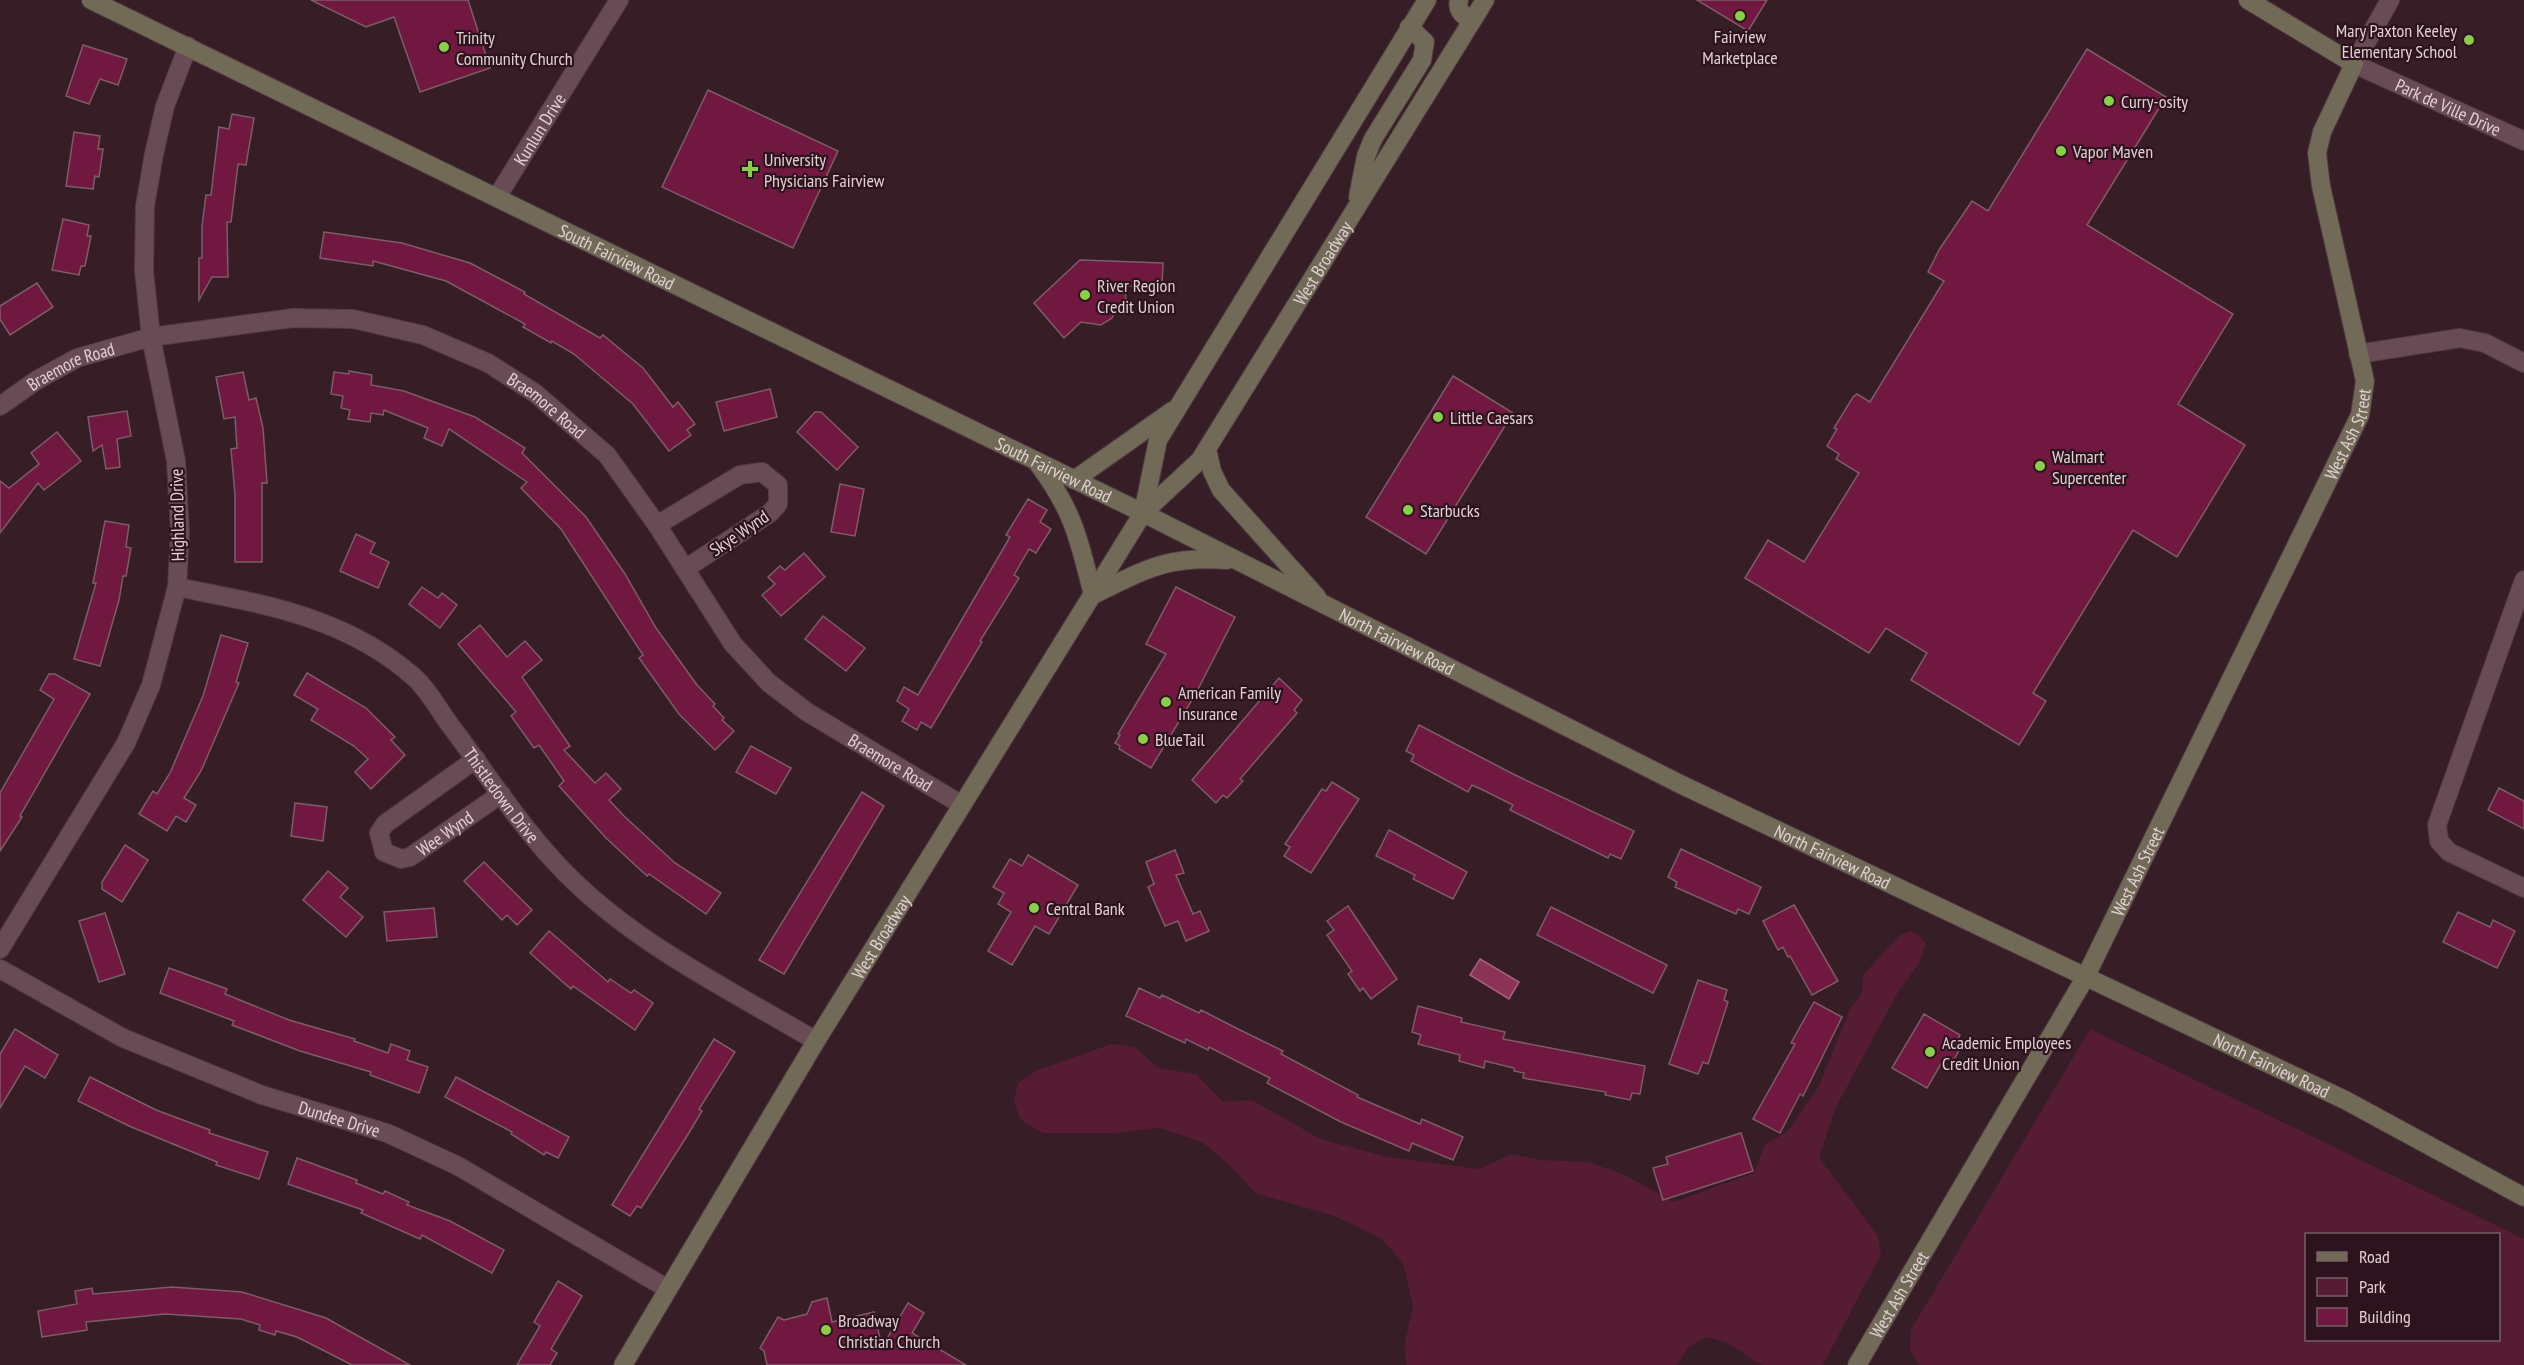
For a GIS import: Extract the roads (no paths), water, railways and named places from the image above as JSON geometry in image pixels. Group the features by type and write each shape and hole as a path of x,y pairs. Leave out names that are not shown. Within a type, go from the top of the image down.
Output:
{"street":[{"name":"South Fairview Road","path":"91,0 1143,513"},
{"name":"Kunlun Drive","path":"497,197 619,0"},
{"name":"West Broadway","path":"1143,513 1158,440 1427,0"},
{"path":"1459,0 1458,5 1462,14 1472,21"},
{"name":"West Broadway","path":"623,1365 816,1041 1143,513 1200,460 1485,0"},
{"name":"Park de Ville Drive","path":"2248,0 2354,64 2524,141"},
{"path":"2354,64 2390,0"},
{"path":"1355,208 1366,156 1373,139 1426,50 1425,42 1409,27"},
{"name":"Highland Drive","path":"0,949 126,743 151,685 177,587 180,532 176,461 151,337 144,271 145,206 165,106 188,46"},
{"name":"West Ash Street","path":"1857,1365 2085,978 2360,415 2365,381 2321,186 2317,153 2322,132 2354,64"},
{"name":"Braemore Road","path":"0,406 37,380 77,358 151,337 293,318 353,319 423,335 488,363 535,393 607,455 657,525 733,644 769,683 807,712 962,805"},
{"path":"2358,354 2460,338 2485,343 2524,363"},
{"path":"1074,480 1179,406"},
{"path":"1207,449 1212,471 1221,490 1325,605"},
{"path":"1036,461 1060,493 1075,523 1093,595 1170,561 1194,558 1235,560"},
{"name":"Skye Wynd","path":"657,525 740,475 762,472 778,484 778,504 770,513 685,569"},
{"name":"North Fairview Road","path":"1143,513 1680,784 2345,1100 2524,1197"},
{"path":"2524,580 2437,825 2439,841 2449,852 2524,888"},
{"name":"Thistledown Drive","path":"177,587 291,610 359,639 416,679 501,794 555,862 627,925 816,1041"},
{"name":"Wee Wynd","path":"476,759 385,824 380,833 384,852 401,859 410,857 501,794"},
{"name":"Dundee Drive","path":"0,969 123,1038 262,1095 387,1133 458,1166 668,1289"}],"place":[{"name":"Fairview Marketplace","path":"1740,16"},
{"name":"Mary Paxton Keeley Elementary School","path":"2469,40"},
{"name":"Trinity Community Church","path":"444,47"},
{"name":"Curry-osity","path":"2109,101"},
{"name":"Vapor Maven","path":"2061,151"},
{"name":"University Physicians Fairview","path":"750,169"},
{"name":"River Region Credit Union","path":"1085,295"},
{"name":"Little Caesars","path":"1438,417"},
{"name":"Walmart Supercenter","path":"2040,466"},
{"name":"Starbucks","path":"1408,510"},
{"name":"American Family Insurance","path":"1166,702"},
{"name":"BlueTail","path":"1143,739"},
{"name":"Central Bank","path":"1034,908"},
{"name":"Academic Employees Credit Union","path":"1930,1052"},
{"name":"Broadway Christian Church","path":"826,1330"}]}
